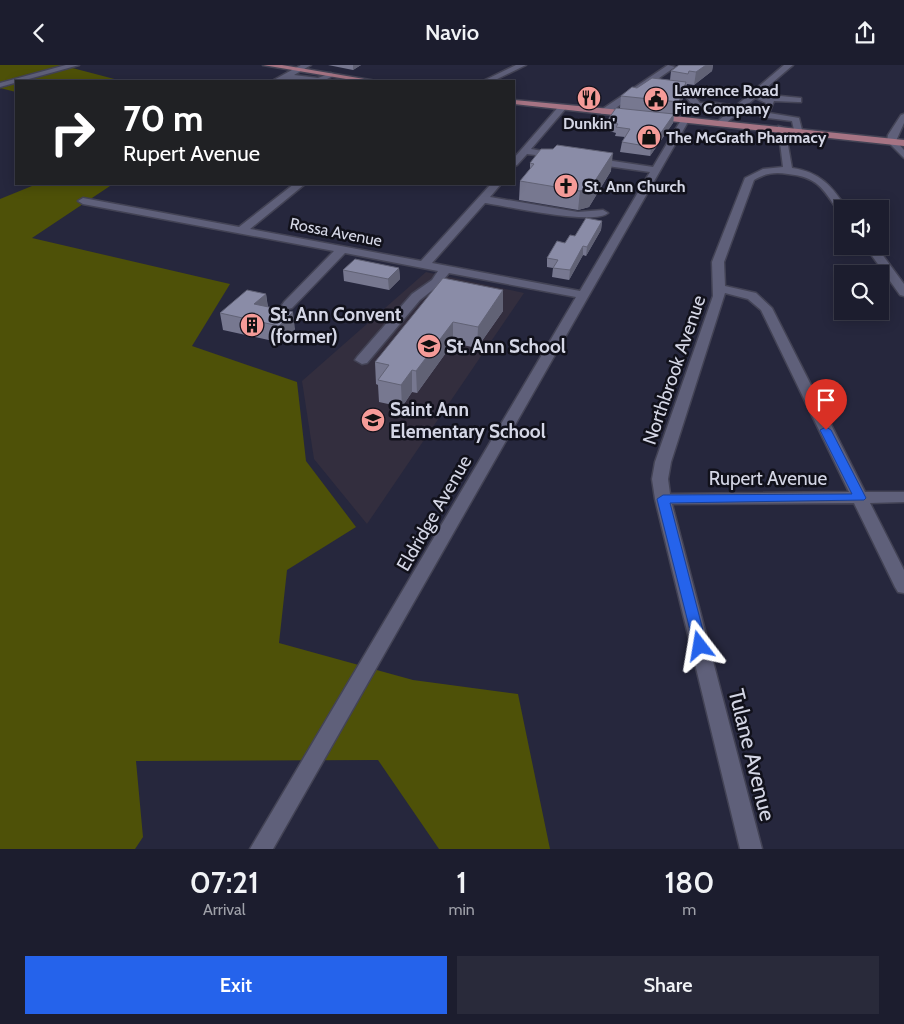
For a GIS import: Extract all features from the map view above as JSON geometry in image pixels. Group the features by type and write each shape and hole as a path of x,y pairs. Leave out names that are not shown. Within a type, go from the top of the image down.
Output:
{"main road":[{"path":"267,65 365,80"},
{"path":"515,102 782,128 904,143"}],"street":[{"path":"19,80 75,65"},
{"path":"278,80 307,65"},
{"path":"489,80 522,65"},
{"path":"722,123 789,65"},
{"path":"604,112 671,67"},
{"path":"285,76 319,79 331,75"},
{"path":"0,85 15,81"},
{"path":"643,85 682,89 689,93 693,103 698,106 716,105 737,109"},
{"path":"754,95 771,102 764,115 790,118 796,121 798,130"},
{"path":"764,98 798,100"},
{"path":"515,162 563,107"},
{"path":"904,117 892,135 891,141 904,155"},
{"name":"Eldridge Avenue","path":"261,849 685,120"},
{"path":"782,128 788,171"},
{"path":"524,151 656,170"},
{"name":"Northbrook Avenue","path":"663,499 660,479 663,462 719,296 718,262 750,178 760,172 788,171 807,175 822,182 835,200"},
{"path":"241,231 299,185"},
{"path":"424,265 495,185"},
{"path":"482,199 578,215 603,213"},
{"name":"Rossa Avenue","path":"83,201 584,295"},
{"path":"288,305 342,250"},
{"path":"877,255 904,292"},
{"path":"362,361 416,297 436,282 446,269"},
{"path":"494,290 506,281"},
{"path":"436,282 449,289"},
{"path":"719,288 752,296 766,308 904,587"},
{"name":"Rupert Avenue","path":"663,499 904,497"},
{"name":"Tulane Avenue","path":"663,499 751,849"}],"shaded area":[{"path":"0,65 61,65 118,80 15,80 15,92 0,88"},
{"path":"112,185 32,238 230,284 192,346 297,382 306,461 356,527 287,570 279,643 413,680 518,694 550,849 439,849 378,760 136,761 143,837 135,849 0,849 0,199 32,186"},
{"name":"Saint Ann Elementary School","path":"426,272 524,293 367,524 314,459 302,381"}],"building":[{"path":"679,65 706,65 696,72 689,71 688,74 671,71"},
{"path":"652,78 686,82 679,102 621,96 632,87 637,88"},
{"path":"616,108 674,114 651,147 622,142 630,129 616,127 618,124 607,121"},
{"path":"557,145 613,153 591,187 580,191 520,181 534,164 530,163 541,149 553,149"},
{"path":"586,218 602,221 587,247 583,246 570,270 553,268 558,260 547,258 557,241 565,243 570,235 575,236"},
{"path":"355,259 399,268 388,279 343,270"},
{"path":"443,278 503,290 478,327 453,322 416,371 412,370 401,385 378,380 389,365 375,362"},
{"path":"247,290 266,294 254,304 293,312 279,326 220,313"}],"place":[{"name":"Dunkin'","path":"589,98"},
{"name":"Lawrence Road Fire Company","path":"656,99"},
{"name":"The McGrath Pharmacy","path":"649,137"},
{"name":"St. Ann Church","path":"566,186"},
{"name":"St. Ann Convent (former)","path":"252,325"},
{"name":"St. Ann School","path":"429,346"},
{"name":"Saint Ann Elementary School","path":"373,420"}],"route":[{"path":"700,646 663,499 860,498 826,430"}]}
